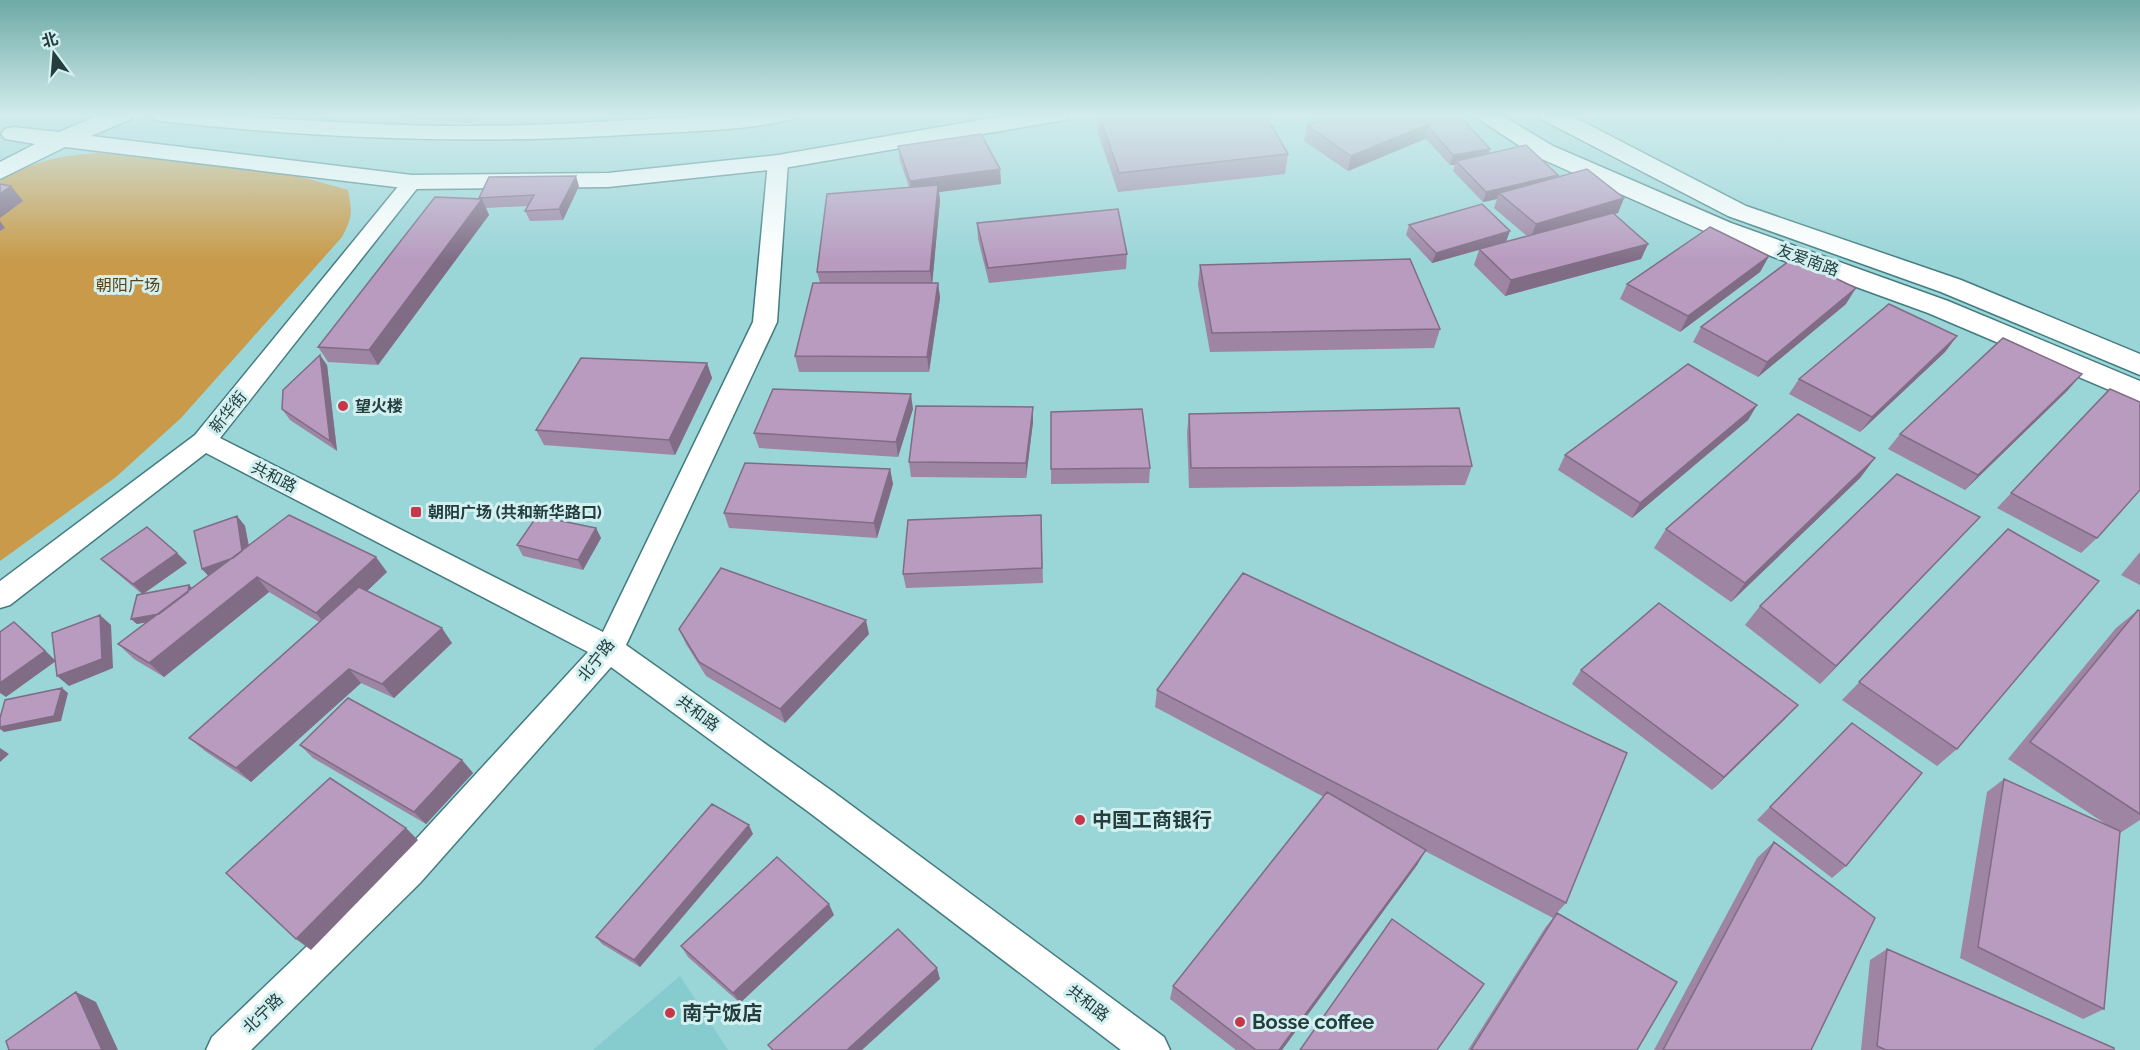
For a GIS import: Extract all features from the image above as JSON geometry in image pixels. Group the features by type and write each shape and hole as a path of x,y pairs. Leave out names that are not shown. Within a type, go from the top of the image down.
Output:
{"main road":[{"path":"282,163 412,182 608,180 769,163"},
{"name":"友爱南路","path":"1571,163 1722,229 1938,307 2140,393"},
{"name":"友爱南路","path":"1643,163 1737,211 1951,286 2140,365"}],"street":[{"name":"北宁路","path":"225,1050 408,872 609,649 765,322 778,163"},
{"name":"新华街","path":"0,597 204,441 412,182"},
{"name":"共和路","path":"204,441 609,649 821,801 1151,1050"}],"shaded area":[{"name":"南宁饭店","path":"680,976 728,1050 593,1050"}],"green space":[{"name":"朝阳广场","path":"194,163 288,173 348,190 351,209 350,219 342,237 181,418 116,477 0,561 0,181 35,164"}],"building":[{"path":"904,163 997,163 1000,169 910,181"},
{"path":"1116,163 1208,163 1119,173"},
{"path":"1458,163 1545,163 1558,175 1486,192"},
{"path":"1587,169 1624,198 1536,224 1499,193"},
{"path":"576,176 559,209 525,211 534,195 479,198 489,177"},
{"path":"0,184 11,186 0,194"},
{"path":"938,185 930,271 817,272 827,194"},
{"path":"435,197 482,199 369,350 318,347"},
{"path":"1482,204 1510,231 1436,253 1409,225"},
{"path":"1118,209 1127,254 988,268 977,223"},
{"path":"1613,213 1648,244 1511,280 1479,249"},
{"path":"1710,227 1769,256 1688,316 1627,284"},
{"path":"1793,258 1856,288 1767,362 1701,327"},
{"path":"1410,259 1440,329 1212,333 1200,265"},
{"path":"813,283 938,283 927,357 795,356"},
{"path":"1889,304 1957,336 1872,417 1799,379"},
{"path":"2003,338 2082,374 1978,475 1900,434"},
{"path":"320,355 330,441 282,409 283,390"},
{"path":"581,358 707,363 669,440 536,430"},
{"path":"1688,364 1757,405 1640,503 1565,455"},
{"path":"773,389 911,394 896,442 754,433"},
{"path":"2110,389 2140,402 2140,490 2097,538 2011,493"},
{"path":"916,406 1033,407 1026,463 909,462"},
{"path":"1459,408 1472,466 1191,468 1189,414"},
{"path":"1142,409 1150,468 1051,469 1051,412"},
{"path":"1798,414 1875,458 1745,583 1666,529"},
{"path":"745,463 890,469 874,523 724,513"},
{"path":"1897,474 1980,517 1836,666 1760,606"},
{"path":"289,515 376,557 316,613 257,577 149,663 118,644"},
{"path":"1041,515 1042,568 903,574 908,520"},
{"path":"237,516 242,551 233,558 202,569 194,531"},
{"path":"537,516 596,528 578,560 517,545"},
{"path":"147,527 177,553 133,584 101,559"},
{"path":"2008,529 2099,581 1957,749 1859,682"},
{"path":"721,568 866,620 780,709 699,662 679,629"},
{"path":"1243,573 1627,753 1566,903 1157,690"},
{"path":"189,585 188,592 159,614 131,619 137,595"},
{"path":"359,587 442,628 382,684 349,669 236,768 189,738"},
{"path":"1659,603 1798,705 1724,777 1581,670"},
{"path":"2138,610 2140,611 2140,814 2030,742"},
{"path":"100,615 102,659 57,676 52,633"},
{"path":"14,622 45,651 0,683 0,632"},
{"path":"62,688 54,716 0,727 5,700"},
{"path":"348,698 462,760 414,812 300,745"},
{"path":"1852,723 1922,773 1846,866 1770,807"},
{"path":"330,778 406,828 296,939 226,873"},
{"path":"2004,779 2120,831 2104,1009 1978,947"},
{"path":"1327,792 1426,850 1279,1050 1256,1050 1173,986"},
{"path":"712,804 749,825 634,960 596,937"},
{"path":"1774,842 1875,918 1811,1050 1663,1050"},
{"path":"777,857 829,904 733,993 681,946"},
{"path":"1557,913 1677,982 1637,1050 1471,1050"},
{"path":"1392,919 1484,984 1437,1050 1300,1050"},
{"path":"898,929 937,968 847,1050 773,1050 768,1045"},
{"path":"1887,949 2114,1048 2114,1050 1886,1050 1877,1046"},
{"path":"76,992 102,1050 9,1050 6,1041"}],"place":[{"name":"望火楼","path":"343,406"},
{"name":"朝阳广场 (共和新华路口)","path":"416,512"},
{"name":"中国工商银行","path":"1080,820"},
{"name":"南宁饭店","path":"670,1013"},
{"name":"Bosse coffee","path":"1240,1022"}]}
